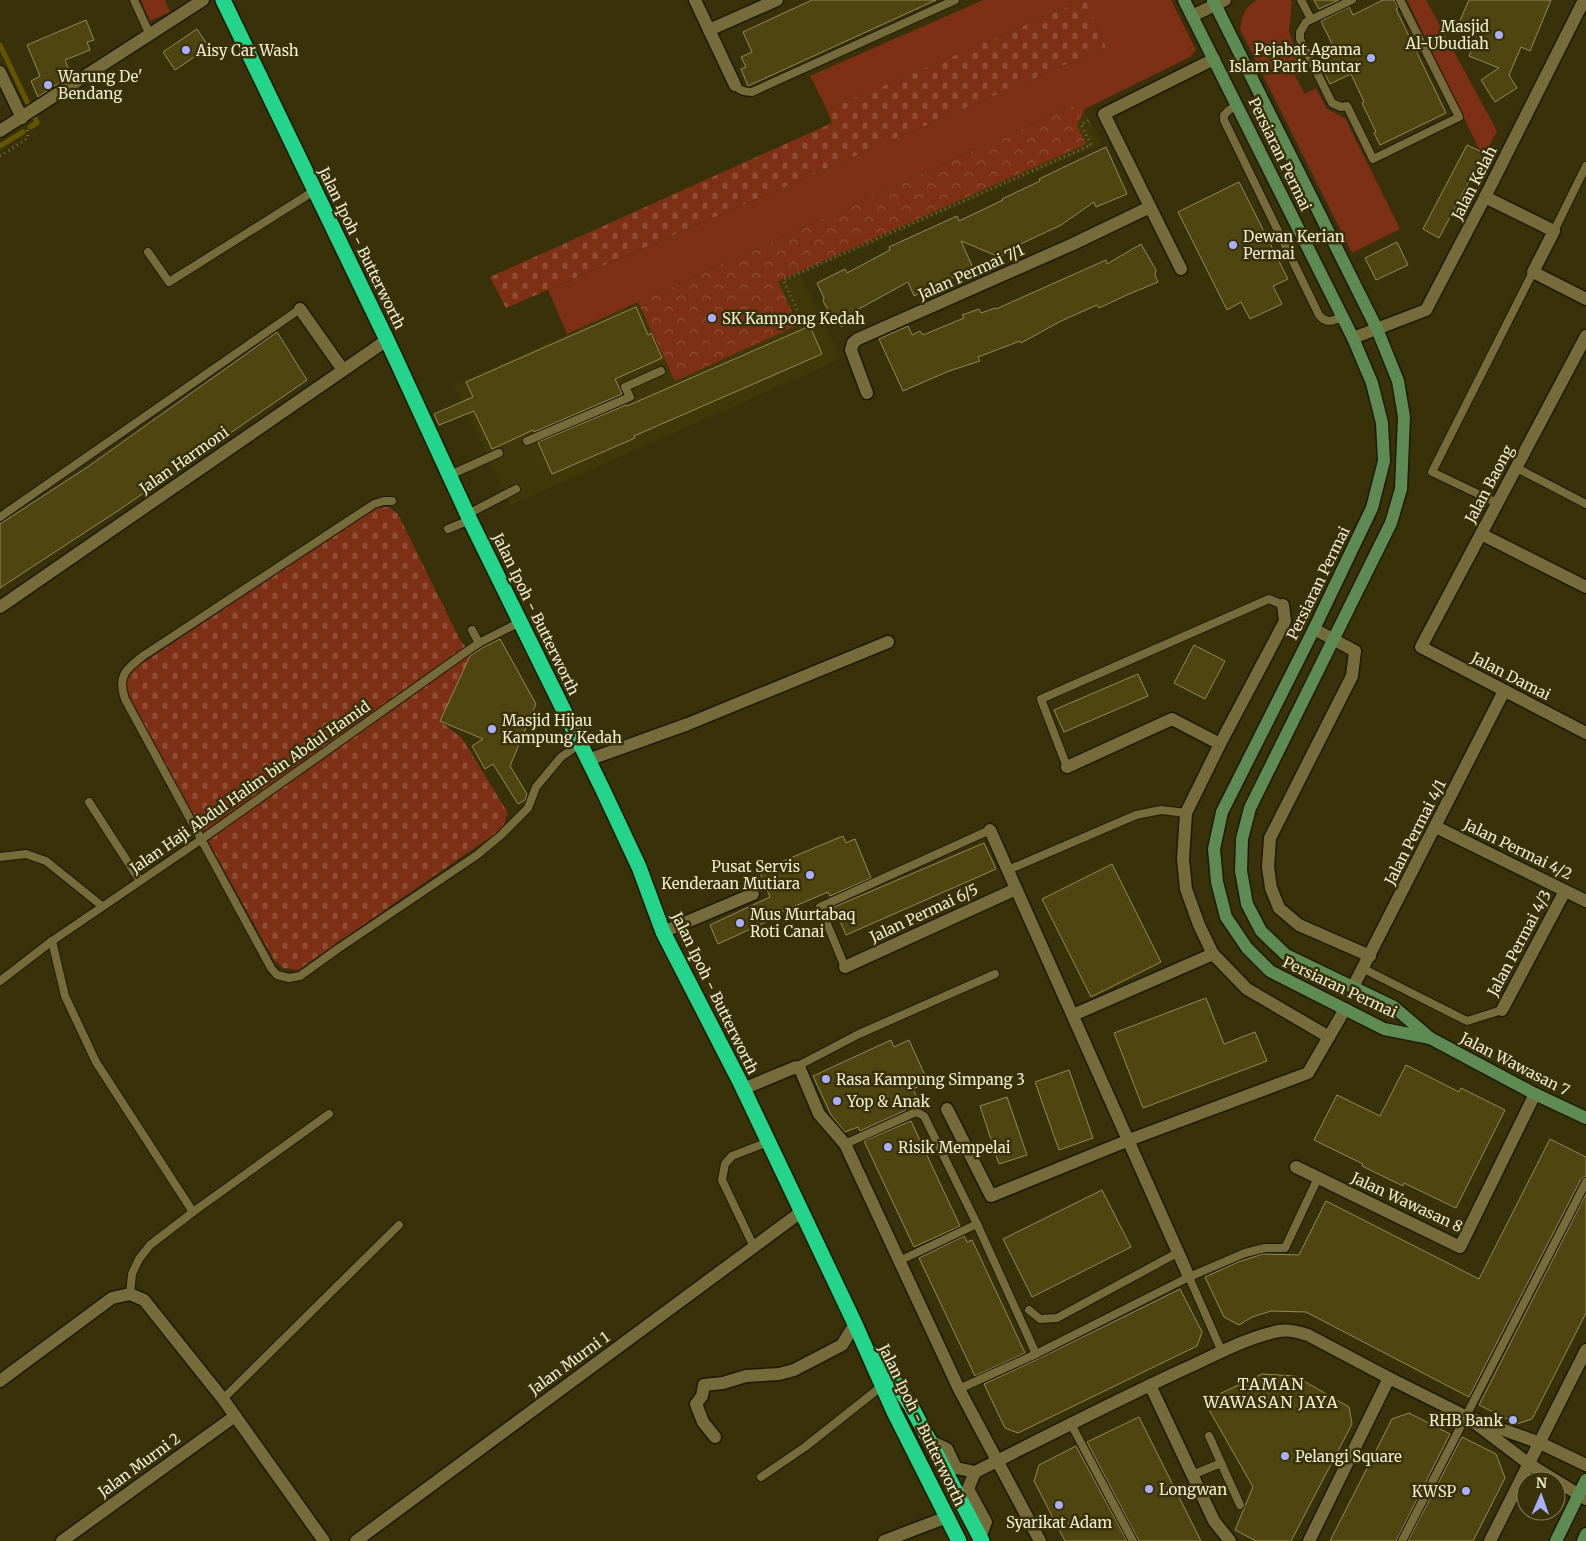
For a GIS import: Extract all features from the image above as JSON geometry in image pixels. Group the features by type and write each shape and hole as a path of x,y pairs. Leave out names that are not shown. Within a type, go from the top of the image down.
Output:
{"highway":[{"name":"Jalan Ipoh - Butterworth","path":"223,0 469,517 639,867 663,932 743,1089 855,1324 882,1386 959,1541"},
{"name":"Jalan Ipoh - Butterworth","path":"855,1324 911,1406 981,1540"}],"street":[{"path":"0,131 203,0"},
{"path":"695,0 735,85"},
{"path":"709,30 777,0"},
{"name":"Persiaran Permai","path":"1184,0 1353,338 1372,383 1382,423 1384,461 1372,508 1314,629 1222,812 1214,849 1217,882 1226,917 1247,948 1270,971 1384,1029 1430,1038"},
{"name":"Jalan Kelah","path":"1353,338 1426,310 1584,0"},
{"path":"1192,16 1218,2"},
{"name":"Persiaran Permai","path":"1218,2 1377,329 1398,381 1404,417 1401,488 1391,523 1250,808 1242,838 1241,872 1246,904 1261,931 1286,955 1394,1007 1430,1038"},
{"path":"1181,269 1104,114 1214,59"},
{"path":"0,72 22,118"},
{"path":"1485,197 1554,231 1533,272 1586,298"},
{"name":"Jalan Permai 7/1","path":"867,393 851,350 853,342 1073,244 1150,207"},
{"path":"300,309 343,370"},
{"name":"Jalan Baong","path":"1420,647 1515,467 1581,359 1586,336"},
{"name":"Jalan Harmoni","path":"0,607 386,340"},
{"path":"1481,534 1586,587"},
{"path":"1283,606 1285,622 1220,744 1186,813 1183,859 1186,889 1199,925 1213,954 1247,989 1329,1037"},
{"path":"1314,629 1355,651 1352,676 1270,838 1268,866 1271,888 1279,908 1299,925 1370,956"},
{"path":"588,760 688,724 888,642"},
{"name":"Jalan Damai","path":"1420,647 1586,733"},
{"name":"Jalan Permai 4/1","path":"1353,988 1504,691"},
{"path":"1067,767 1172,719 1220,744"},
{"name":"Jalan Permai 4/2","path":"1436,827 1586,902"},
{"path":"990,830 1190,1277"},
{"name":"Jalan Permai 6/5","path":"845,967 1016,889"},
{"name":"Jalan Permai 4/3","path":"1502,1010 1565,891"},
{"path":"663,932 753,894"},
{"path":"1072,1015 1213,954"},
{"path":"947,1109 991,1196 1129,1140 1308,1073 1345,1009"},
{"name":"Jalan Wawasan 7","path":"1430,1038 1535,1094 1586,1118"},
{"path":"743,1089 796,1067 800,1069 818,1114 845,1144 959,1389 1040,1541"},
{"name":"Jalan Wawasan 8","path":"1296,1167 1460,1247 1535,1094"},
{"name":"Jalan Murni 1","path":"356,1541 801,1212"},
{"path":"0,1381 112,1298 130,1294 144,1300 223,1398 324,1541"},
{"path":"715,1437 703,1422 696,1404 702,1396 704,1385 723,1383 746,1376 786,1372 836,1348 855,1324"},
{"path":"930,1441 947,1449 956,1468 975,1472 1150,1385 1222,1352 1281,1330 1308,1335 1465,1416 1540,1443 1586,1465"},
{"path":"1490,1541 1586,1350"},
{"path":"1308,1541 1389,1378"},
{"path":"1150,1385 1214,1522 1230,1541"},
{"name":"Jalan Murni 2","path":"62,1541 236,1416"},
{"path":"1465,1416 1529,1464 1582,1497"},
{"path":"975,1472 968,1489 986,1522 981,1540"},
{"path":"1556,1541 1582,1497 1586,1480"},
{"path":"884,1541 947,1517"},
{"path":"1583,1541 1586,1534"}],"lane":[{"path":"134,0 150,35"},
{"path":"735,85 744,92 752,92 955,0"},
{"path":"1301,0 1311,19"},
{"path":"1352,0 1306,22 1302,26 1300,39 1332,103 1341,107 1347,106 1372,159 1460,117 1400,0"},
{"path":"1237,106 1224,114 1224,120 1320,315 1323,320 1328,322 1342,317"},
{"path":"1554,231 1586,166"},
{"path":"148,252 169,282 314,191"},
{"path":"1497,503 1432,472 1533,272"},
{"path":"0,517 300,309"},
{"path":"527,441 630,397 625,387 661,371"},
{"path":"450,475 499,454"},
{"path":"1515,467 1586,504"},
{"path":"448,529 516,489"},
{"path":"392,501 374,504 143,656 127,669 122,683 125,699 271,968 278,975 289,978 300,976 347,942 477,855 528,808 536,787 561,757 580,744"},
{"path":"1067,767 1041,699 1270,599 1283,606"},
{"name":"Jalan Haji Abdul Halim bin Abdul Hamid","path":"0,981 52,941 202,839 479,643 520,622"},
{"path":"472,630 479,643"},
{"path":"89,802 140,881"},
{"path":"1008,870 1136,815 1161,810 1186,813"},
{"path":"845,967 820,907 990,830"},
{"path":"0,857 26,854 46,861 102,906"},
{"path":"52,941 65,996 96,1062 193,1212"},
{"path":"1364,968 1467,1021 1502,1010"},
{"path":"796,1067 859,1034 996,974"},
{"path":"845,1144 916,1112 924,1116 977,1224 1036,1354"},
{"path":"130,1294 132,1274 139,1259 150,1245 330,1114"},
{"path":"754,1247 722,1180 725,1164 732,1156 768,1142"},
{"path":"959,1389 1036,1354 1190,1277 1245,1252 1265,1248 1285,1248 1318,1178"},
{"path":"1402,1541 1586,1182"},
{"path":"899,1261 977,1224"},
{"path":"223,1398 399,1225"},
{"path":"1029,1310 1040,1319 1057,1318 1179,1252"},
{"path":"1190,1277 1222,1352"},
{"path":"761,1477 806,1447 882,1386"},
{"path":"1071,1424 1133,1541"},
{"path":"1209,1436 1240,1505"},
{"path":"1192,1475 1220,1463"}],"path":[{"path":"806,328 783,280 1091,145 1082,124 1104,114"},
{"path":"0,156 28,137 22,118"}],"shaded area":[{"name":"SK Kampong Kedah","path":"1081,102 1101,144 800,275 841,359 511,505 454,385"}],"green space":[{"path":"141,0 165,0 170,12 150,21"},
{"path":"983,0 1084,0 827,110 810,76"},
{"path":"1086,0 1171,0 1196,50 1190,57 1085,109 1081,102 567,334 548,290 1106,47"},
{"path":"1086,0 1106,47 506,308 490,277 832,123 827,110"},
{"path":"1257,0 1290,0 1292,2 1289,31 1295,49 1306,69 1295,76 1305,94 1316,88 1327,109 1345,118 1400,229 1352,253 1240,29 1245,12"},
{"path":"1407,0 1426,0 1497,131 1485,154 1480,151"},
{"path":"1081,102 1085,109 1077,125 1086,144 778,281 798,325 675,381 638,302"},
{"path":"389,507 398,514 460,640 471,653 440,721 462,738 508,813 502,829 298,970 283,968 274,960 127,695 126,681 131,671 375,508"}],"building":[{"path":"812,0 936,0 748,86 741,69 746,67 741,57 752,52 743,32"},
{"path":"1314,0 1339,0 1319,9"},
{"name":"Pejabat Agama Islam Parit Buntar","path":"1383,0 1394,0 1398,8 1396,9 1446,113 1380,145 1351,74 1330,84 1318,60 1336,52 1321,21 1349,7 1353,15"},
{"name":"Masjid Al-Ubudiah","path":"1469,0 1551,0 1530,51 1521,47 1509,75 1517,88 1495,102 1481,80 1499,68 1469,56 1473,47 1459,41 1465,28 1458,25"},
{"path":"86,20 94,40 87,42 90,50 65,60 71,75 38,97 31,81 40,76 27,45"},
{"name":"Aisy Car Wash","path":"197,29 209,47 175,70 163,52"},
{"path":"1467,145 1484,153 1439,238 1423,229"},
{"path":"1106,147 1127,194 1096,207 1094,202 1061,225 1008,250 1010,254 997,256 961,241 973,268 914,296 908,282 855,311 859,318 841,327 837,317 833,319 823,301 824,298 817,283 845,269 847,273 890,250 889,247 957,216 959,221 1040,181 1039,179"},
{"name":"Dewan Kerian Permai","path":"1239,182 1288,279 1273,286 1282,304 1250,319 1241,302 1227,310 1178,212"},
{"path":"1397,242 1408,265 1376,280 1365,258"},
{"path":"1141,244 1156,270 1155,275 1158,282 1099,308 1097,305 1061,321 1021,343 1020,341 978,357 980,361 949,371 903,391 879,339 908,326 912,335 920,331 923,335 964,318 962,315 979,309 981,313 996,309 1106,260 1107,264"},
{"path":"636,307 648,335 651,333 662,358 615,379 622,394 534,432 533,430 492,449 474,411 439,425 434,414 473,397 466,382"},
{"path":"810,326 822,354 552,474 538,442 627,406"},
{"path":"277,332 307,380 119,510 0,588 0,524 89,466"},
{"name":"Masjid Hijau Kampung Kedah","path":"500,639 536,704 510,766 527,794 525,800 518,804 493,764 485,769 472,746 483,739 440,721 470,656"},
{"path":"1194,645 1225,661 1205,699 1174,683"},
{"path":"1138,674 1148,696 1064,732 1054,710"},
{"name":"Pusat Servis Kenderaan Mutiara","path":"843,836 846,843 855,839 871,878 830,896 828,892 769,917 770,920 718,944 710,925 770,897 759,871"},
{"path":"984,843 996,869 846,935 834,907"},
{"path":"1112,864 1161,962 1091,997 1042,899"},
{"path":"1206,998 1224,1044 1255,1032 1267,1061 1143,1108 1114,1033"},
{"path":"891,1040 894,1047 909,1040 928,1082 913,1089 919,1102 860,1131 858,1127 845,1132 831,1115 813,1076"},
{"path":"1406,1065 1459,1092 1461,1088 1505,1110 1456,1208 1404,1183 1403,1186 1314,1140 1337,1095 1380,1116"},
{"path":"1069,1070 1093,1138 1059,1150 1035,1082"},
{"path":"1007,1097 1027,1155 999,1164 980,1106"},
{"path":"911,1121 960,1226 914,1247 864,1141"},
{"path":"1550,1139 1586,1157 1586,1176 1581,1179 1469,1397 1306,1312 1271,1311 1252,1317 1239,1325 1224,1317 1205,1277 1238,1262 1263,1254 1299,1255 1326,1201 1479,1279"},
{"path":"1102,1190 1131,1247 1032,1297 1003,1239"},
{"path":"1586,1194 1586,1313 1532,1419 1517,1424 1479,1405"},
{"path":"964,1236 967,1242 972,1240 1025,1353 975,1376 919,1258"},
{"path":"1180,1289 1202,1332 1197,1346 1018,1433 1005,1428 984,1384"},
{"name":"Pelangi Square","path":"1262,1374 1295,1376 1349,1407 1352,1424 1291,1541 1256,1541 1235,1530 1253,1487 1204,1401"},
{"path":"1409,1413 1450,1434 1396,1541 1330,1541 1392,1419"},
{"name":"Longwan","path":"1139,1417 1201,1541 1139,1541 1087,1442"},
{"path":"1462,1437 1496,1454 1505,1478 1473,1541 1408,1541"},
{"path":"1076,1446 1127,1541 1065,1541 1034,1481 1039,1465"}],"waterway":[{"path":"0,45 30,108"},
{"path":"30,127 37,123 35,118"},
{"path":"0,146 23,132"}],"place":[{"name":"Masjid Al-Ubudiah","path":"1499,35"},
{"name":"Aisy Car Wash","path":"186,50"},
{"name":"Pejabat Agama Islam Parit Buntar","path":"1371,58"},
{"name":"Warung De' Bendang","path":"48,85"},
{"name":"Dewan Kerian Permai","path":"1233,245"},
{"name":"SK Kampong Kedah","path":"712,318"},
{"name":"Masjid Hijau Kampung Kedah","path":"492,729"},
{"name":"Pusat Servis Kenderaan Mutiara","path":"810,875"},
{"name":"Mus Murtabaq Roti Canai","path":"740,923"},
{"name":"Rasa Kampung Simpang 3","path":"826,1079"},
{"name":"Yop & Anak","path":"837,1101"},
{"name":"Risik Mempelai","path":"888,1147"},
{"name":"RHB Bank","path":"1513,1420"},
{"name":"Pelangi Square","path":"1285,1456"},
{"name":"Longwan","path":"1149,1489"},
{"name":"KWSP","path":"1466,1491"},
{"name":"Syarikat Adam","path":"1059,1505"}],"district":[{"name":"TAMAN WAWASAN JAYA","path":"1271,1393"}]}
